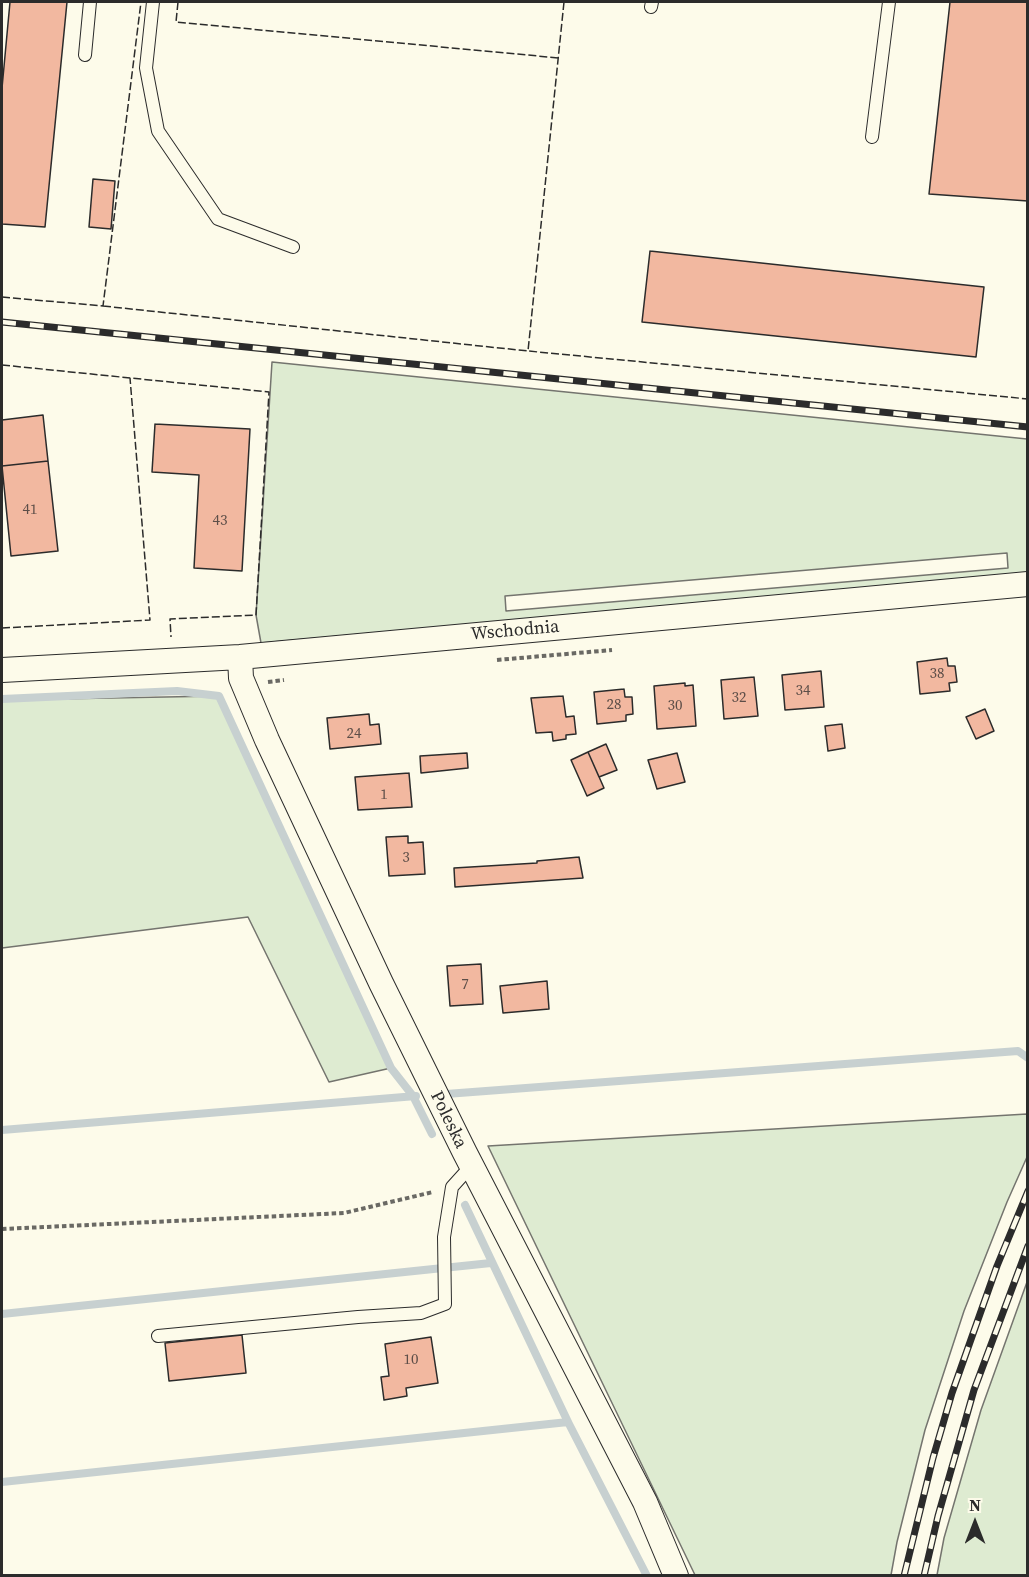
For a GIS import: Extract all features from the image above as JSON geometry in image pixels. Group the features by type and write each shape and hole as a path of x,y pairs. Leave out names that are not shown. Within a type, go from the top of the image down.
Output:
{"street":[{"name":"Wschodnia","path":"2,670 240,657 1028,584"},
{"name":"Poleska","path":"240,657 241,678 267,740 381,984 471,1166 645,1502 676,1575"}],"lane":[{"path":"85,56 90,2"},
{"path":"153,2 146,68 158,131 218,219 293,247"},
{"path":"872,137 890,2"},
{"path":"158,1336 421,1313 445,1304 444,1237 452,1187 471,1166"}],"path":[{"path":"2,1229 344,1213 452,1187"}],"green space":[{"path":"272,362 1027,439 1027,575 261,643 256,615","holes":["1007,553 1008,568 506,611 505,596"]},
{"path":"219,696 391,1068 329,1082 248,917 2,948 2,700"},
{"path":"1027,1114 1027,1157 964,1311 925,1430 891,1575 695,1575 488,1146"},
{"path":"1027,1282 1027,1575 937,1575 944,1538 981,1410"}],"building":[{"path":"10,2 67,2 45,227 2,224 2,88"},
{"path":"950,2 1028,2 1028,201 929,194"},
{"path":"93,179 115,181 111,229 89,227"},
{"path":"650,251 984,287 976,357 642,322"},
{"path":"43,415 48,461 2,466 2,420"},
{"path":"155,424 250,429 242,571 194,568 199,475 152,472"},
{"path":"48,461 58,551 11,556 2,466"},
{"path":"947,658 948,666 955,666 957,682 949,683 950,691 920,694 917,662"},
{"path":"821,671 824,707 785,710 782,675"},
{"path":"754,677 758,716 724,719 721,680"},
{"path":"685,683 685,686 693,685 696,726 657,729 654,686"},
{"path":"624,689 625,697 632,697 633,714 626,715 626,721 597,724 594,692"},
{"path":"563,696 566,717 574,716 576,734 566,735 566,739 553,741 552,732 536,733 531,698"},
{"path":"985,709 994,731 976,739 966,717"},
{"path":"369,714 370,725 379,724 381,744 330,749 327,718"},
{"path":"842,724 845,748 828,751 825,726"},
{"path":"606,744 617,770 599,777 588,752"},
{"path":"588,752 604,788 587,796 571,760"},
{"path":"467,753 468,768 421,773 420,756"},
{"path":"677,753 685,782 657,789 648,760"},
{"path":"409,773 412,807 358,810 355,777"},
{"path":"408,836 408,843 423,842 425,874 389,876 386,837"},
{"path":"579,857 583,878 455,887 454,868 537,863 537,861"},
{"path":"481,964 483,1004 450,1006 447,966"},
{"path":"547,981 549,1009 503,1013 500,986"},
{"path":"242,1335 246,1373 169,1381 165,1343"},
{"path":"431,1337 438,1383 406,1388 407,1396 384,1400 381,1377 389,1376 385,1344"}],"waterway":[{"path":"2,699 177,691 219,696 391,1068 413,1096 432,1134"},
{"path":"446,1094 1018,1051 1028,1058"},
{"path":"2,1130 416,1096"},
{"path":"465,1205 568,1422 647,1576"},
{"path":"2,1314 491,1263"},
{"path":"2,1482 568,1422"}],"railway":[{"path":"2,322 1028,427"},
{"path":"904,1576 933,1458 952,1393 997,1266 1028,1191"},
{"path":"924,1576 938,1516 974,1390 1028,1246"}],"fence":[{"path":"2,297 103,306 141,2"},
{"path":"178,2 176,22 559,58"},
{"path":"564,2 528,351 1028,399"},
{"path":"103,306 528,351"},
{"path":"2,365 269,392 256,615 170,619 171,637"},
{"path":"2,628 150,620 130,378"}]}
